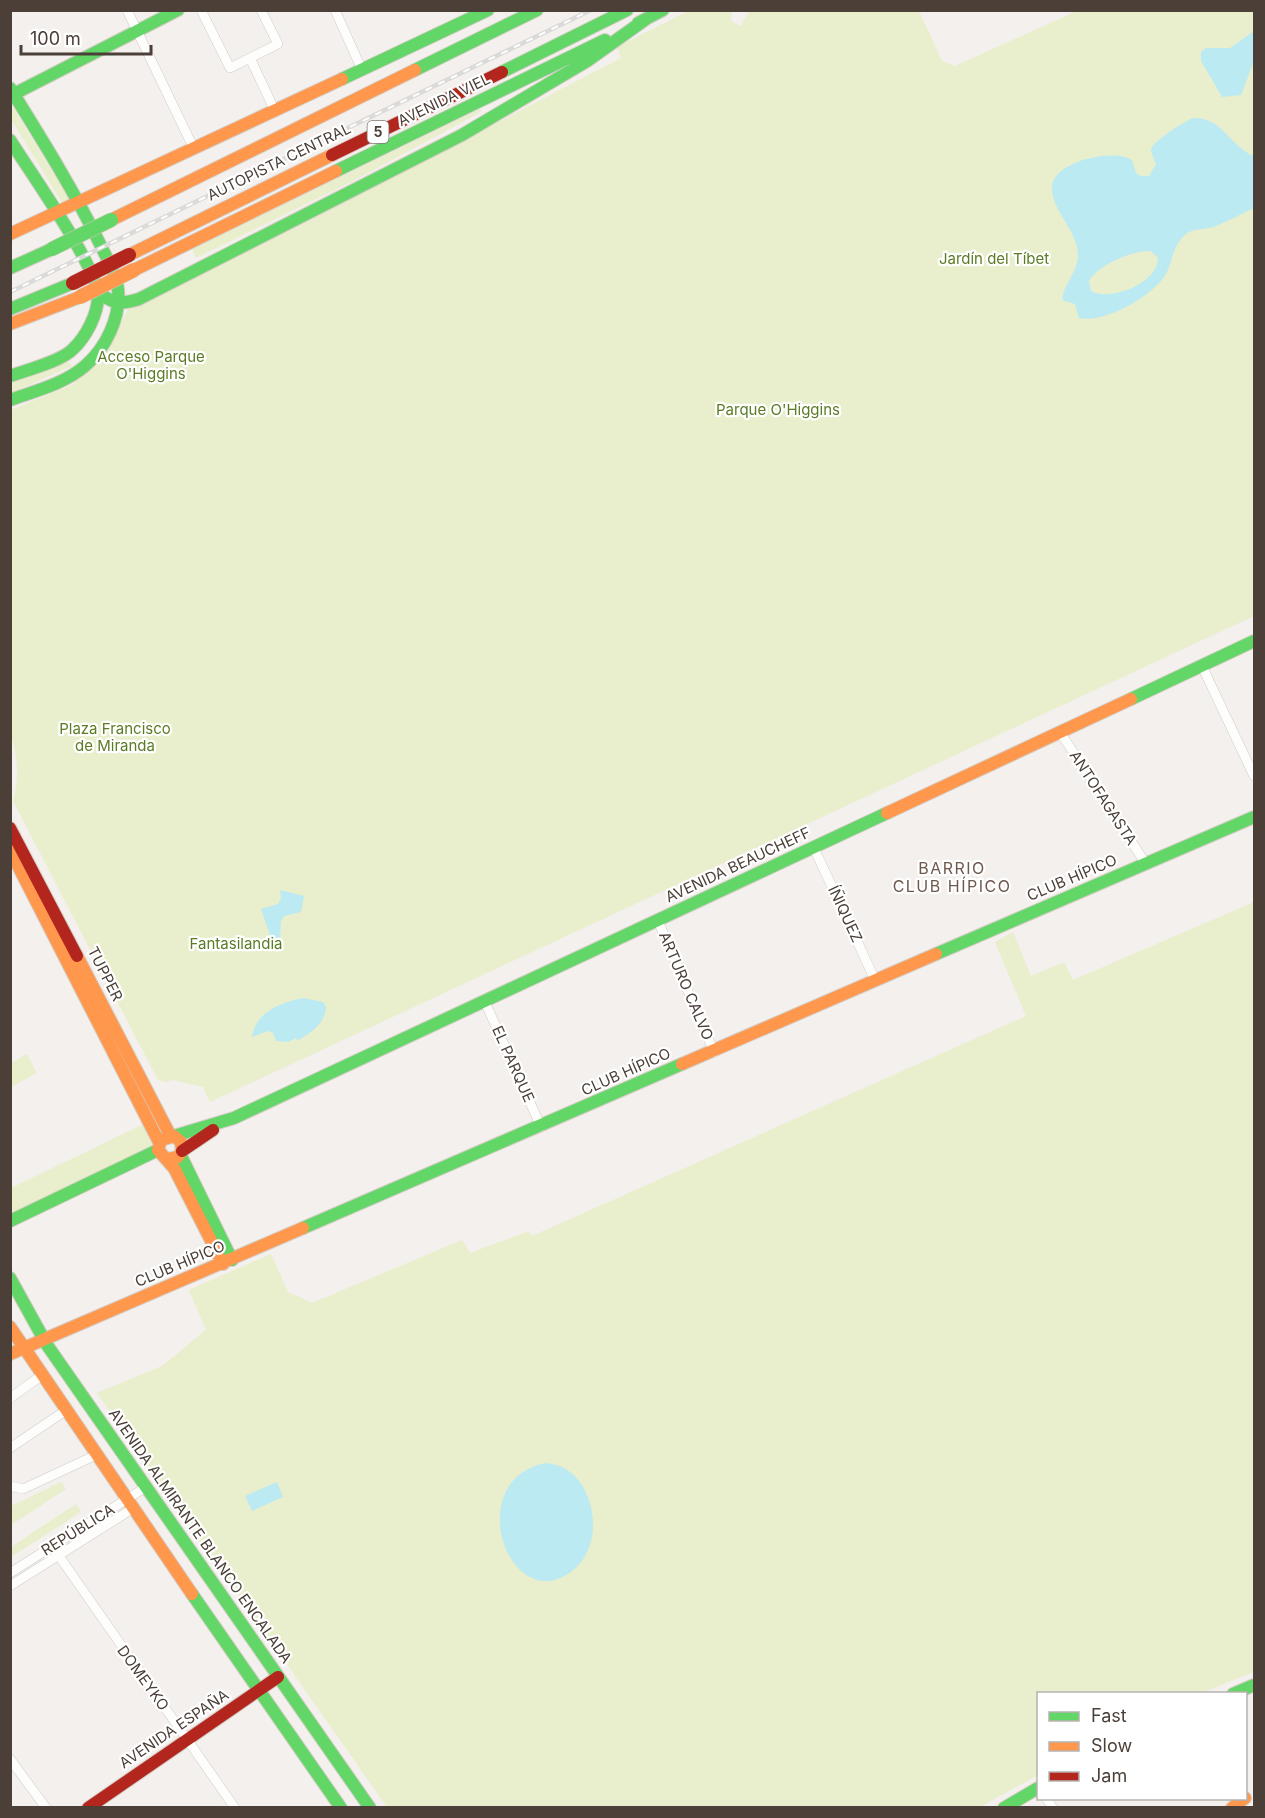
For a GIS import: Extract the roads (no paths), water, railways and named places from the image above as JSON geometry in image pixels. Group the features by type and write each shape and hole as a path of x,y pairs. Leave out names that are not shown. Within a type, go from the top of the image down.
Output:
{"main road":[{"path":"10,400 65,378 85,366 106,338 117,304 115,276 79,203 12,93 178,10"},
{"path":"10,234 488,10"},
{"name":"AUTOPISTA CENTRAL","path":"10,268 537,10"},
{"name":"AUTOPISTA CENTRAL","path":"10,309 73,284 627,10"},
{"name":"AVENIDA VIEL","path":"10,324 80,297 663,10"},
{"path":"10,140 81,253 97,289 108,300 117,304 139,298 480,123 542,89 646,19"},
{"path":"10,376 63,356 79,344 95,314 97,289"},
{"name":"AVENIDA BEAUCHEFF","path":"10,1221 485,1002 1254,641"},
{"name":"CLUB HÍPICO","path":"17,1351 541,1127 1254,817"},
{"name":"TUPPER","path":"10,828 227,1262"},
{"name":"TUPPER","path":"10,850 170,1147"},
{"name":"AVENIDA ALMIRANTE BLANCO ENCALADA","path":"10,1278 43,1339 370,1808"},
{"path":"10,1327 17,1351 41,1376 341,1808"},
{"name":"AVENIDA ESPAÑA","path":"88,1808 278,1677"},
{"path":"1237,1692 1254,1684"},
{"path":"1004,1808 1037,1789"}],"street":[{"path":"127,10 194,149"},
{"path":"201,10 230,69 278,44 261,10"},
{"path":"335,10 362,70"},
{"path":"250,58 275,111"},
{"path":"1202,666 1254,776"},
{"name":"ANTOFAGASTA","path":"1060,732 1146,864"},
{"name":"ÍÑIQUEZ","path":"814,848 875,980"},
{"name":"ARTURO CALVO","path":"658,921 714,1052"},
{"name":"EL PARQUE","path":"485,1002 541,1127"},
{"path":"10,1398 41,1376"},
{"path":"10,1448 65,1411"},
{"path":"13,1488 23,1489 96,1455"},
{"name":"REPÚBLICA","path":"10,1586 59,1556 129,1504 146,1487"},
{"name":"REPÚBLICA","path":"10,1573 52,1546 129,1504"},
{"name":"DOMEYKO","path":"52,1546 235,1808"},
{"path":"10,1759 46,1808"}],"water":[{"path":"1254,31 1254,61 1241,95 1222,97 1201,61 1201,52 1206,48 1230,48"},
{"path":"1193,118 1212,122 1246,152 1254,156 1254,208 1218,225 1186,234 1176,248 1166,274 1139,299 1114,313 1089,319 1079,318 1075,304 1062,300 1078,257 1074,238 1053,196 1052,187 1055,178 1062,170 1073,164 1099,156 1123,157 1132,160 1136,173 1149,176 1156,164 1151,152 1152,146 1169,132","holes":["1144,251 1151,251 1158,258 1156,267 1150,275 1132,288 1110,294 1091,291 1089,281 1108,264"]},
{"path":"280,890 304,896 301,912 284,916 281,921 280,938 272,941 261,909 278,904 281,898"},
{"path":"303,998 323,1002 326,1007 323,1019 312,1031 297,1041 296,1038 288,1042 276,1041 273,1033 268,1031 252,1037 254,1028 264,1015 287,1002"},
{"path":"546,1463 562,1467 573,1474 580,1483 590,1504 593,1528 586,1555 571,1572 555,1580 536,1580 520,1570 508,1553 501,1532 500,1510 507,1490 522,1473"},
{"path":"277,1482 283,1497 252,1511 245,1496"}],"railway":[{"path":"10,292 591,10"}],"district":[{"name":"BARRIO CLUB HÍPICO","path":"952,877"}],"park label":[{"name":"Jardín del Tíbet","path":"994,259"},
{"name":"Acceso Parque O'Higgins","path":"151,366"},
{"name":"Parque O'Higgins","path":"778,410"},
{"name":"Plaza Francisco de Miranda","path":"115,738"},
{"name":"Fantasilandia","path":"236,944"}]}
